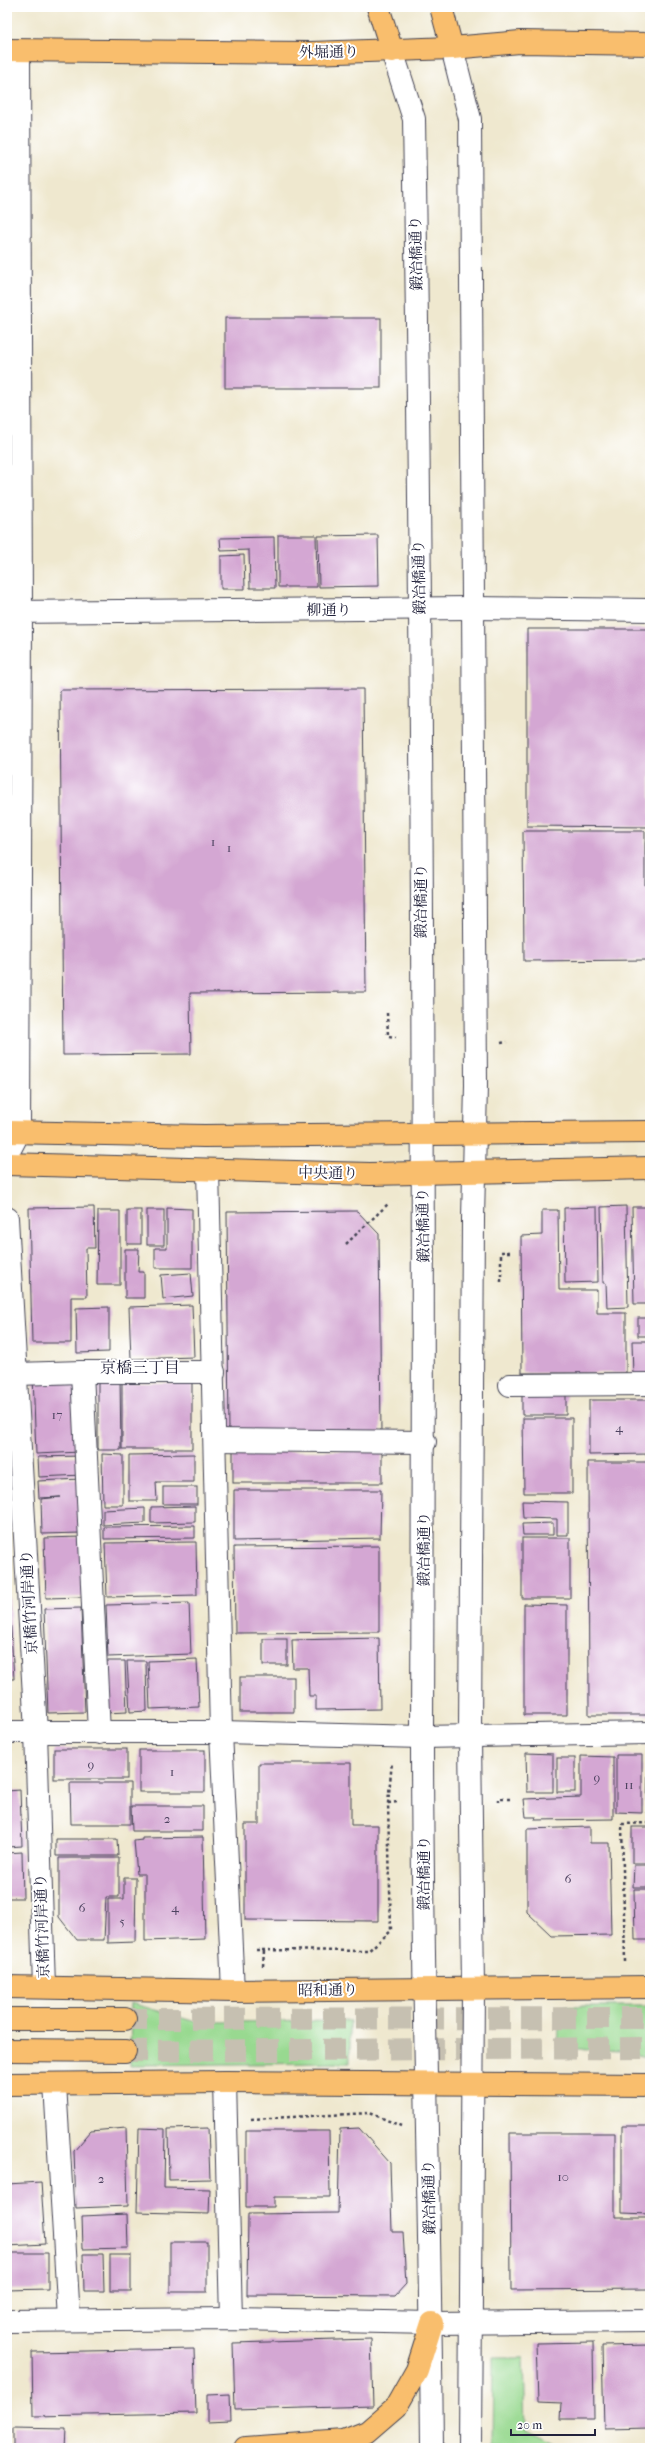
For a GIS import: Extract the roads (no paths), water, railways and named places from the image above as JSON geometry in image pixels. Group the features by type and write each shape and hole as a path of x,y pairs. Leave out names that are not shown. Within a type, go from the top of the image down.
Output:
{"main road":[{"name":"鍛冶橋通り","path":"378,7 392,51"},
{"path":"441,7 452,48"},
{"name":"外堀通り","path":"13,50 311,53 452,48 520,42 650,44"},
{"path":"13,1132 204,1136 650,1132"},
{"name":"中央通り","path":"7,1164 370,1174 650,1168"},
{"name":"昭和通り","path":"7,1987 233,1991 650,1987"},
{"path":"7,2019 125,2019"},
{"path":"7,2050 125,2051"},
{"path":"7,2084 225,2082 650,2085"},
{"path":"245,2448 344,2441 367,2432 396,2407 417,2370 432,2323"}],"street":[{"path":"452,48 470,119 475,1134 470,1736 473,1988 471,2084 470,2448"},
{"path":"7,1155 13,1132 13,50"},
{"name":"鍛冶橋通り","path":"392,51 414,119 420,610 423,1134 424,1442 422,1737 425,1989 432,2323 432,2448"},
{"name":"柳通り","path":"14,612 420,610 472,608 650,610"},
{"path":"208,1170 222,1732 233,1991"},
{"name":"京橋竹河岸通り","path":"7,1218 36,1732 44,1987"},
{"path":"17,1374 82,1372 214,1372"},
{"path":"82,1372 99,1733"},
{"path":"510,1385 650,1384"},
{"path":"215,1440 424,1442"},
{"path":"7,1732 222,1732 422,1737 650,1733"},
{"path":"225,2082 231,2319"},
{"path":"55,2084 69,2319"},
{"path":"7,2320 231,2319 432,2323 650,2321"}],"tunnel":[{"path":"125,2019 650,2018"},
{"path":"125,2051 650,2048"}],"district":[{"name":"京橋三丁目","path":"140,1367"}]}
